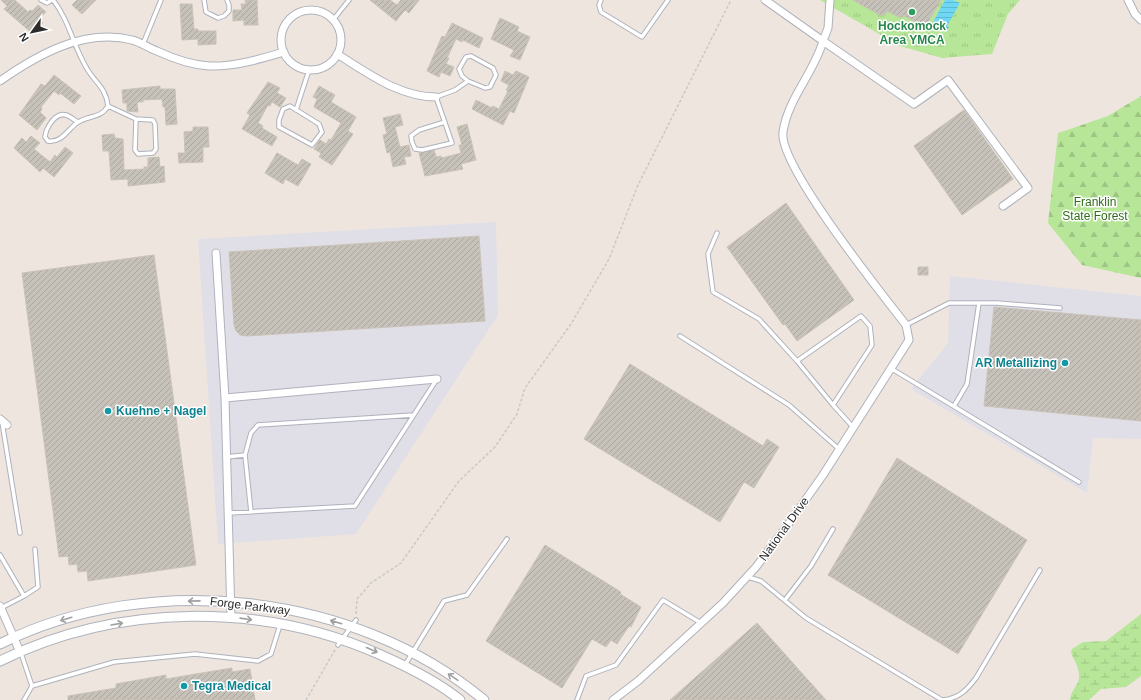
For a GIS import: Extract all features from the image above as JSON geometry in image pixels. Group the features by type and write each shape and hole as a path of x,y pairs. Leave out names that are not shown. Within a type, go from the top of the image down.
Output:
{"street":[{"path":"765,0 914,104 948,80 1028,188 1003,206"},
{"path":"830,0 828,28 820,52 794,97 786,117 782,134 784,145 792,166 822,212 906,325"},
{"path":"1128,0 1135,14 1141,20"},
{"path":"308,10 325,14 332,20 338,28 340,36 340,46 337,54 325,66 309,70 294,64 284,52 281,43 285,25 295,15 308,10"},
{"path":"0,81 27,62 57,48 74,42 104,37 132,40 144,44 157,52 210,66 249,62 284,52"},
{"path":"337,54 389,86 414,95 436,97"},
{"path":"216,253 225,398 231,617"},
{"name":"National Drive","path":"613,700 638,681 723,603 787,526 854,428 909,340 906,325"},
{"path":"225,398 437,379"},
{"name":"Forge Parkway","path":"0,644 70,617 110,609 169,601 203,600 231,602 287,609 354,623 366,631 413,652 456,678 484,700"},
{"path":"1,607 15,637 20,652"},
{"name":"Forge Parkway","path":"0,661 43,643 93,628 142,619 190,616 231,617 306,629 340,642 354,643 405,666 430,680 460,700"}],"lane":[{"path":"41,0 48,3 52,0 67,21 74,42 85,66 101,84 108,106 105,111 96,117 78,122 64,135 53,142 48,141 45,137 54,119 60,114 67,115 78,122"},
{"path":"144,44 161,0"},
{"path":"204,0 206,12 218,18 224,16 229,11 229,5 226,0"},
{"path":"332,20 349,0"},
{"path":"601,0 599,5 601,12 642,37 668,0"},
{"path":"471,56 493,68 496,75 490,87 485,88 468,81 462,76 459,69 466,57 471,56"},
{"path":"296,110 309,70"},
{"path":"445,122 415,132 411,136 415,148 422,150 452,143 445,122 436,97 455,90 468,81"},
{"path":"108,106 136,119 153,120 155,124 156,149 153,152 138,154 135,150 136,119"},
{"path":"290,106 296,110 319,124 322,132 312,145 279,127 279,120 283,109 290,106"},
{"path":"717,233 708,254 713,292 759,318 854,428"},
{"path":"906,325 949,303 979,303 1060,308"},
{"path":"954,406 967,384 979,303"},
{"path":"797,361 861,316 870,326 872,345 833,405"},
{"path":"680,336 789,405 839,449"},
{"path":"892,368 1079,482"},
{"path":"227,513 355,506 437,379"},
{"path":"251,512 244,455 252,433 258,425 414,415"},
{"path":"3,422 20,533"},
{"path":"226,457 244,455"},
{"path":"785,600 811,566 833,529"},
{"path":"405,666 444,601 467,595 507,539"},
{"path":"1,607 24,596 38,587 35,549"},
{"path":"0,555 24,596"},
{"path":"746,577 761,581 806,618 942,700 953,699 965,692 976,678 1040,570"},
{"path":"577,700 586,676 616,665 663,600 701,623"},
{"path":"340,642 354,623"},
{"path":"24,700 32,686 121,662 194,654 258,661 271,654 280,624"},
{"path":"20,652 32,686"}],"path":[{"path":"354,623 357,599 371,583 401,563 459,481 495,447 517,414 525,388 571,324 609,259 638,185 731,0"},
{"path":"306,700 340,642"}],"shaded area":[{"path":"496,222 498,315 356,534 218,544 198,239"},
{"path":"950,276 1141,296 1141,439 1093,438 1087,493 911,389 948,343"}],"green space":[{"path":"820,0 1020,0 1008,14 992,54 942,58 900,46"},
{"name":"Franklin State Forest","path":"1141,96 1141,278 1082,265 1048,223 1058,133 1108,116"},
{"path":"1141,614 1141,676 1126,687 1101,689 1089,700 1070,700 1079,678 1078,667 1071,653 1072,649 1083,642 1106,641"}],"water":[{"path":"945,0 953,0 960,3 947,26 949,27 946,32 932,24"}],"building":[{"path":"1,0 15,0 28,12 30,10 32,11 38,5 46,12 39,19 43,23 33,34 4,9 7,6"},
{"path":"77,0 96,0 82,14 72,5"},
{"path":"245,0 257,0 258,25 244,25 244,20 233,21 233,10 242,10 241,4 246,4"},
{"path":"370,0 390,0 397,5 401,0 419,0 409,13 405,10 396,21"},
{"name":"Hockomock Area YMCA","path":"853,0 941,0 925,27 903,15 901,18 887,11 884,16 881,14 880,15"},
{"path":"180,4 192,4 194,29 198,29 198,31 216,31 216,44 198,45 198,39 182,40"},
{"path":"500,18 519,27 517,31 530,37 520,60 510,56 514,50 491,39"},
{"path":"452,23 483,38 479,48 463,40 462,42 456,39 447,58 449,58 446,64 454,67 450,76 441,72 439,77 427,71 442,36 445,37"},
{"path":"505,71 513,75 516,71 529,77 514,113 510,111 503,125 472,109 476,100 492,108 493,106 499,109 508,91 506,90 509,85 501,81"},
{"path":"54,75 81,96 74,104 60,93 59,95 54,91 41,107 42,109 40,112 46,118 37,130 19,115 41,84 45,86"},
{"path":"268,82 280,88 277,93 286,98 280,107 272,102 270,106 268,105 258,123 263,126 262,128 277,137 272,146 242,129 250,115 247,113"},
{"path":"160,86 160,89 175,89 177,124 166,125 165,107 163,107 162,99 143,100 143,102 137,102 138,112 127,111 127,103 123,103 122,90"},
{"path":"319,86 335,95 331,102 356,117 348,131 353,134 332,165 319,157 321,153 314,149 320,140 326,144 329,139 331,140 341,123 314,107 317,99 313,97"},
{"path":"964,110 1013,179 962,215 914,146"},
{"path":"400,114 403,125 395,127 400,147 409,145 411,156 404,157 406,164 393,167 390,152 387,153 383,135 387,134 383,118"},
{"path":"467,124 476,160 461,164 463,169 425,176 419,153 434,150 436,157 441,156 442,158 461,153 459,145 462,145 457,127"},
{"path":"193,127 208,127 209,147 203,147 203,162 179,163 178,153 185,153 184,132 193,131"},
{"path":"114,134 115,138 123,139 124,170 144,169 144,167 148,167 148,158 159,157 160,167 164,166 165,182 128,186 128,179 111,180 109,151 103,151 102,135"},
{"path":"31,136 40,143 34,149 50,162 55,155 57,157 65,147 73,153 54,177 43,168 40,172 14,148 22,138 26,142"},
{"path":"277,153 298,165 302,159 311,164 298,186 285,179 283,184 265,173"},
{"path":"786,203 854,300 797,341 785,324 783,325 727,247"},
{"path":"479,236 485,321 247,336 240,335 236,331 234,325 229,252"},
{"name":"Kuehne + Nagel","path":"154,255 196,565 88,581 87,571 78,572 77,564 69,565 68,556 59,557 22,273"},
{"path":"918,267 928,267 928,275 918,275"},
{"name":"AR Metallizing","path":"994,307 1141,320 1141,421 984,406"},
{"path":"630,364 763,446 767,439 779,447 754,488 744,482 720,522 584,439"},
{"path":"897,458 1027,540 958,654 828,575"},
{"path":"545,545 621,592 620,594 641,607 631,627 629,626 617,644 611,640 606,647 592,639 562,688 486,641"},
{"path":"757,623 826,700 670,700"},
{"name":"Tegra Medical","path":"232,668 232,672 250,669 255,700 68,700 68,696 116,688 116,684 166,675 166,679"}],"place":[{"name":"Hockomock Area YMCA","path":"912,12"},
{"name":"AR Metallizing","path":"1065,363"},
{"name":"Kuehne + Nagel","path":"108,411"},
{"name":"Tegra Medical","path":"184,686"}]}
